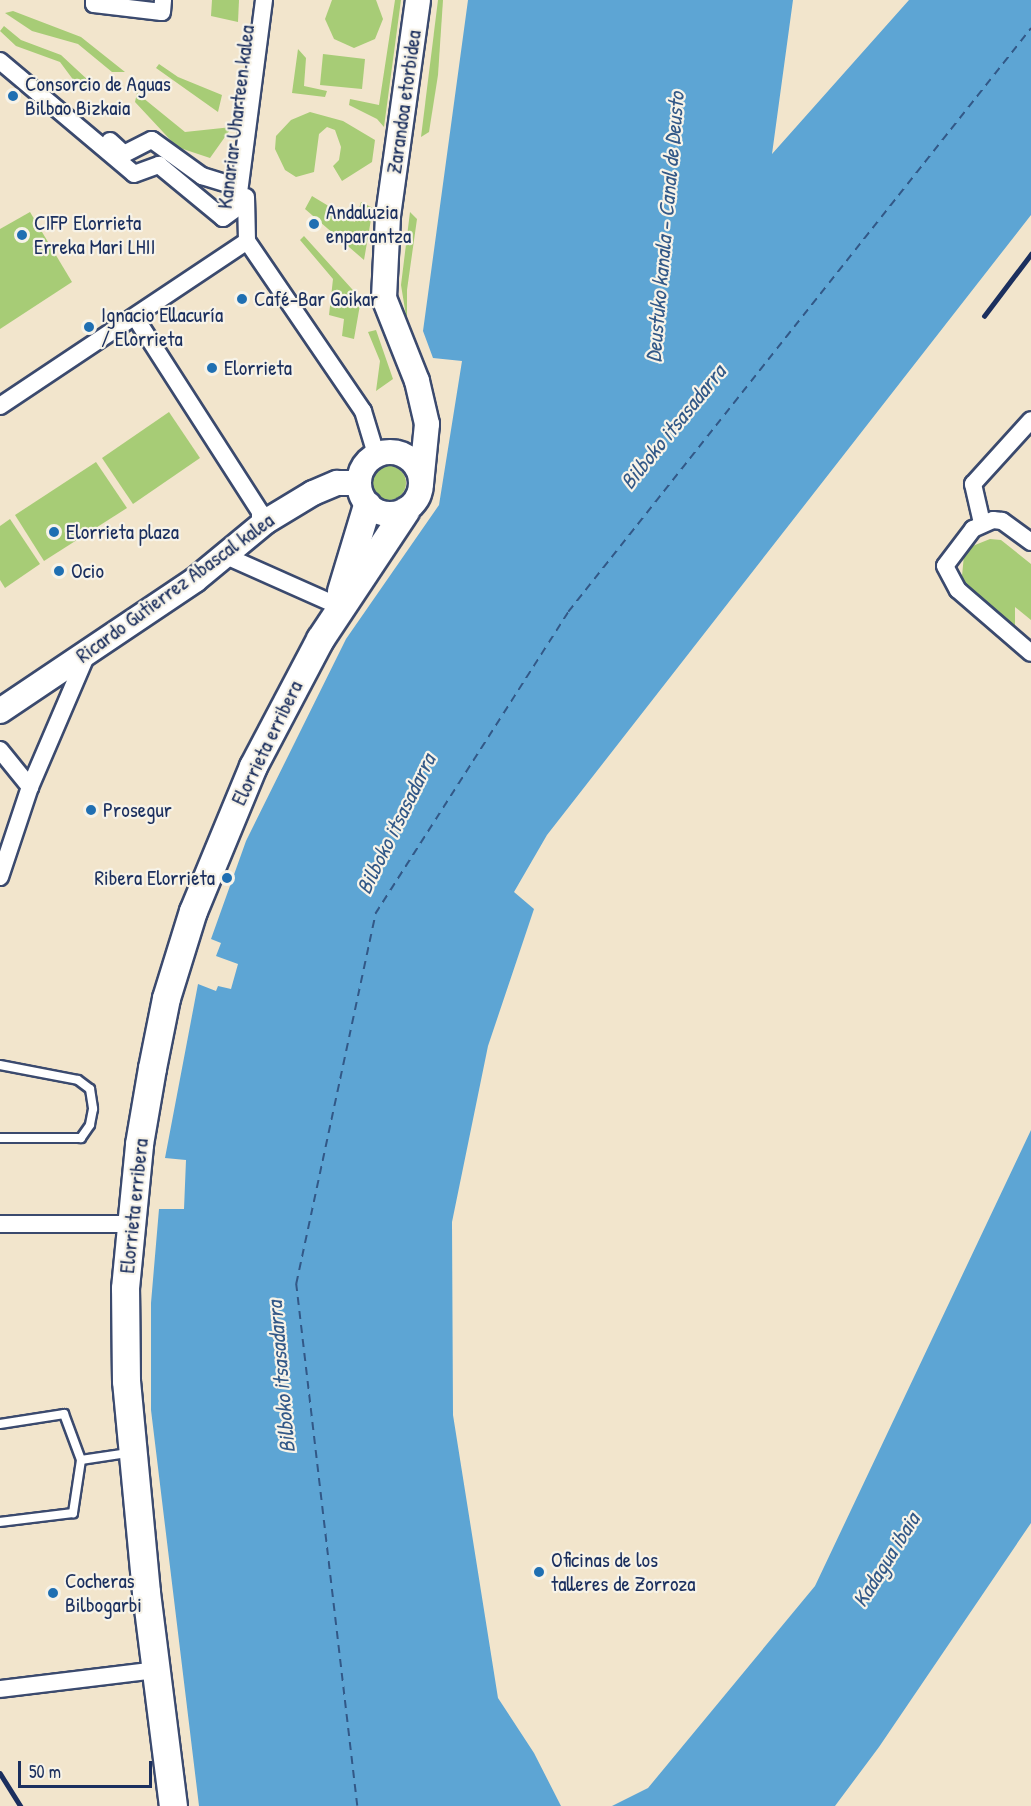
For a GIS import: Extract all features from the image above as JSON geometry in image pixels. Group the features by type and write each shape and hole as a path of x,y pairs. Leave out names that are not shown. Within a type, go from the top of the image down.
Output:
{"main road":[{"name":"Zarandoa etorbidea","path":"418,0 388,216 384,298 420,392 427,424 421,484"},
{"path":"397,452 407,457 420,473 421,484 413,504 405,511 320,639 336,605 362,494 363,466 376,454 397,452"},
{"name":"Ricardo Gutierrez Abascal kalea","path":"0,711 226,556 260,526 313,493 337,483 362,494"},
{"path":"362,494 385,514 405,511"},
{"name":"Elorrieta erribera","path":"173,1806 132,1453 125,1288 139,1144 166,998 193,911 253,766 320,639"}],"street":[{"path":"94,0 94,4 162,12 163,0"},
{"path":"0,61 134,174 159,165 223,218 237,208 264,0"},
{"name":"Kanariar Uharteen kalea","path":"246,241 244,210 274,0"},
{"path":"0,46 124,153 153,140 202,176 237,187"},
{"path":"0,406 246,241 363,411 376,454"},
{"path":"135,317 260,512 260,526"},
{"path":"982,523 973,484 1031,420"},
{"path":"1031,543 1002,520 982,523 953,552 945,566 946,573 958,591 1031,653"},
{"path":"226,556 336,605"},
{"path":"0,877 30,787 88,651"},
{"path":"48,680 62,682 68,696"},
{"path":"0,750 30,787"},
{"path":"0,1224 131,1224"},
{"path":"0,1689 156,1670"}],"lane":[{"path":"0,1065 78,1080 90,1089 93,1109 90,1125 81,1138 0,1138"},
{"path":"0,1424 64,1414 81,1460 73,1513 0,1522"},
{"path":"81,1460 132,1453"}],"green space":[{"path":"212,0 239,0 238,22 211,16"},
{"path":"332,0 376,0 383,19 375,39 354,48 334,39 325,19"},
{"path":"395,0 401,0 384,127 377,119 349,105 350,99 379,105"},
{"path":"438,0 443,0 438,75 429,132 421,137"},
{"path":"13,11 81,37 125,72 112,72 78,44 32,31 5,13"},
{"path":"4,26 21,40 61,55 89,81 83,93 60,62 16,46 0,31"},
{"path":"298,49 306,58 304,86 327,91 325,97 292,93"},
{"path":"323,54 365,59 362,89 320,85"},
{"path":"159,64 178,77 222,95 218,112 156,68"},
{"path":"137,93 185,132 232,127 210,158 177,147 135,102"},
{"path":"310,112 343,121 375,140 372,162 342,181 333,166 339,160 341,147 335,130 327,127 319,134 314,172 296,177 285,170 275,149 276,136 291,120"},
{"path":"312,196 355,222 361,202 373,208 364,260 305,209"},
{"path":"30,212 72,282 0,329 0,229"},
{"path":"410,212 417,219 407,290 407,322 401,285"},
{"path":"304,236 361,299 354,339 342,336 344,319 329,315 333,279 300,240"},
{"path":"376,330 393,379 376,391 380,361 368,332"},
{"path":"169,412 200,458 133,504 102,458"},
{"path":"96,462 127,508 44,561 15,515"},
{"path":"389,466 401,471 406,483 401,495 389,500 377,495 372,483 377,471"},
{"path":"10,519 40,564 5,588 0,580 0,526"},
{"path":"990,539 1001,540 1031,564 1031,620 1015,607 1015,630 965,585 962,576 964,555 970,547"}],"water":[{"path":"468,0 793,0 772,154 909,0 1031,0 1031,215 547,835 514,892 534,909 488,1046 452,1222 453,1415 498,1698 534,1753 561,1806 199,1806 151,1410 151,1303 159,1209 184,1209 186,1160 165,1158 198,984 216,991 218,986 231,989 238,964 216,956 221,943 211,939 246,841 346,639 439,505 462,361 433,358 423,331"},
{"name":"Kadagua ibaia","path":"1031,1130 1031,1523 879,1747 835,1806 612,1806 648,1788 815,1586"}],"ferry route":[{"path":"357,1806 296,1284 375,914 568,612 1031,28"}],"railway":[{"path":"984,316 1031,254"},
{"path":"0,1773 21,1806"}],"place":[{"name":"Consorcio de Aguas Bilbao Bizkaia","path":"13,96"},
{"name":"Andaluzia enparantza","path":"314,224"},
{"name":"CIFP Elorrieta Erreka Mari LHII","path":"22,235"},
{"name":"Café-Bar Goikar","path":"242,299"},
{"name":"Ignacio Ellacuría / Elorrieta","path":"89,327"},
{"name":"Elorrieta","path":"212,368"},
{"name":"Elorrieta plaza","path":"54,532"},
{"name":"Ocio","path":"59,571"},
{"name":"Prosegur","path":"91,810"},
{"name":"Ribera Elorrieta","path":"227,878"},
{"name":"Oficinas de los talleres de Zorroza","path":"539,1572"},
{"name":"Cocheras Bilbogarbi","path":"53,1593"}],"water label":[{"name":"Deustuko kanala - Canal de Deusto","path":"665,227"},
{"name":"Bilboko itsasadarra","path":"673,427"},
{"name":"Bilboko itsasadarra","path":"396,824"},
{"name":"Bilboko itsasadarra","path":"281,1377"}]}
